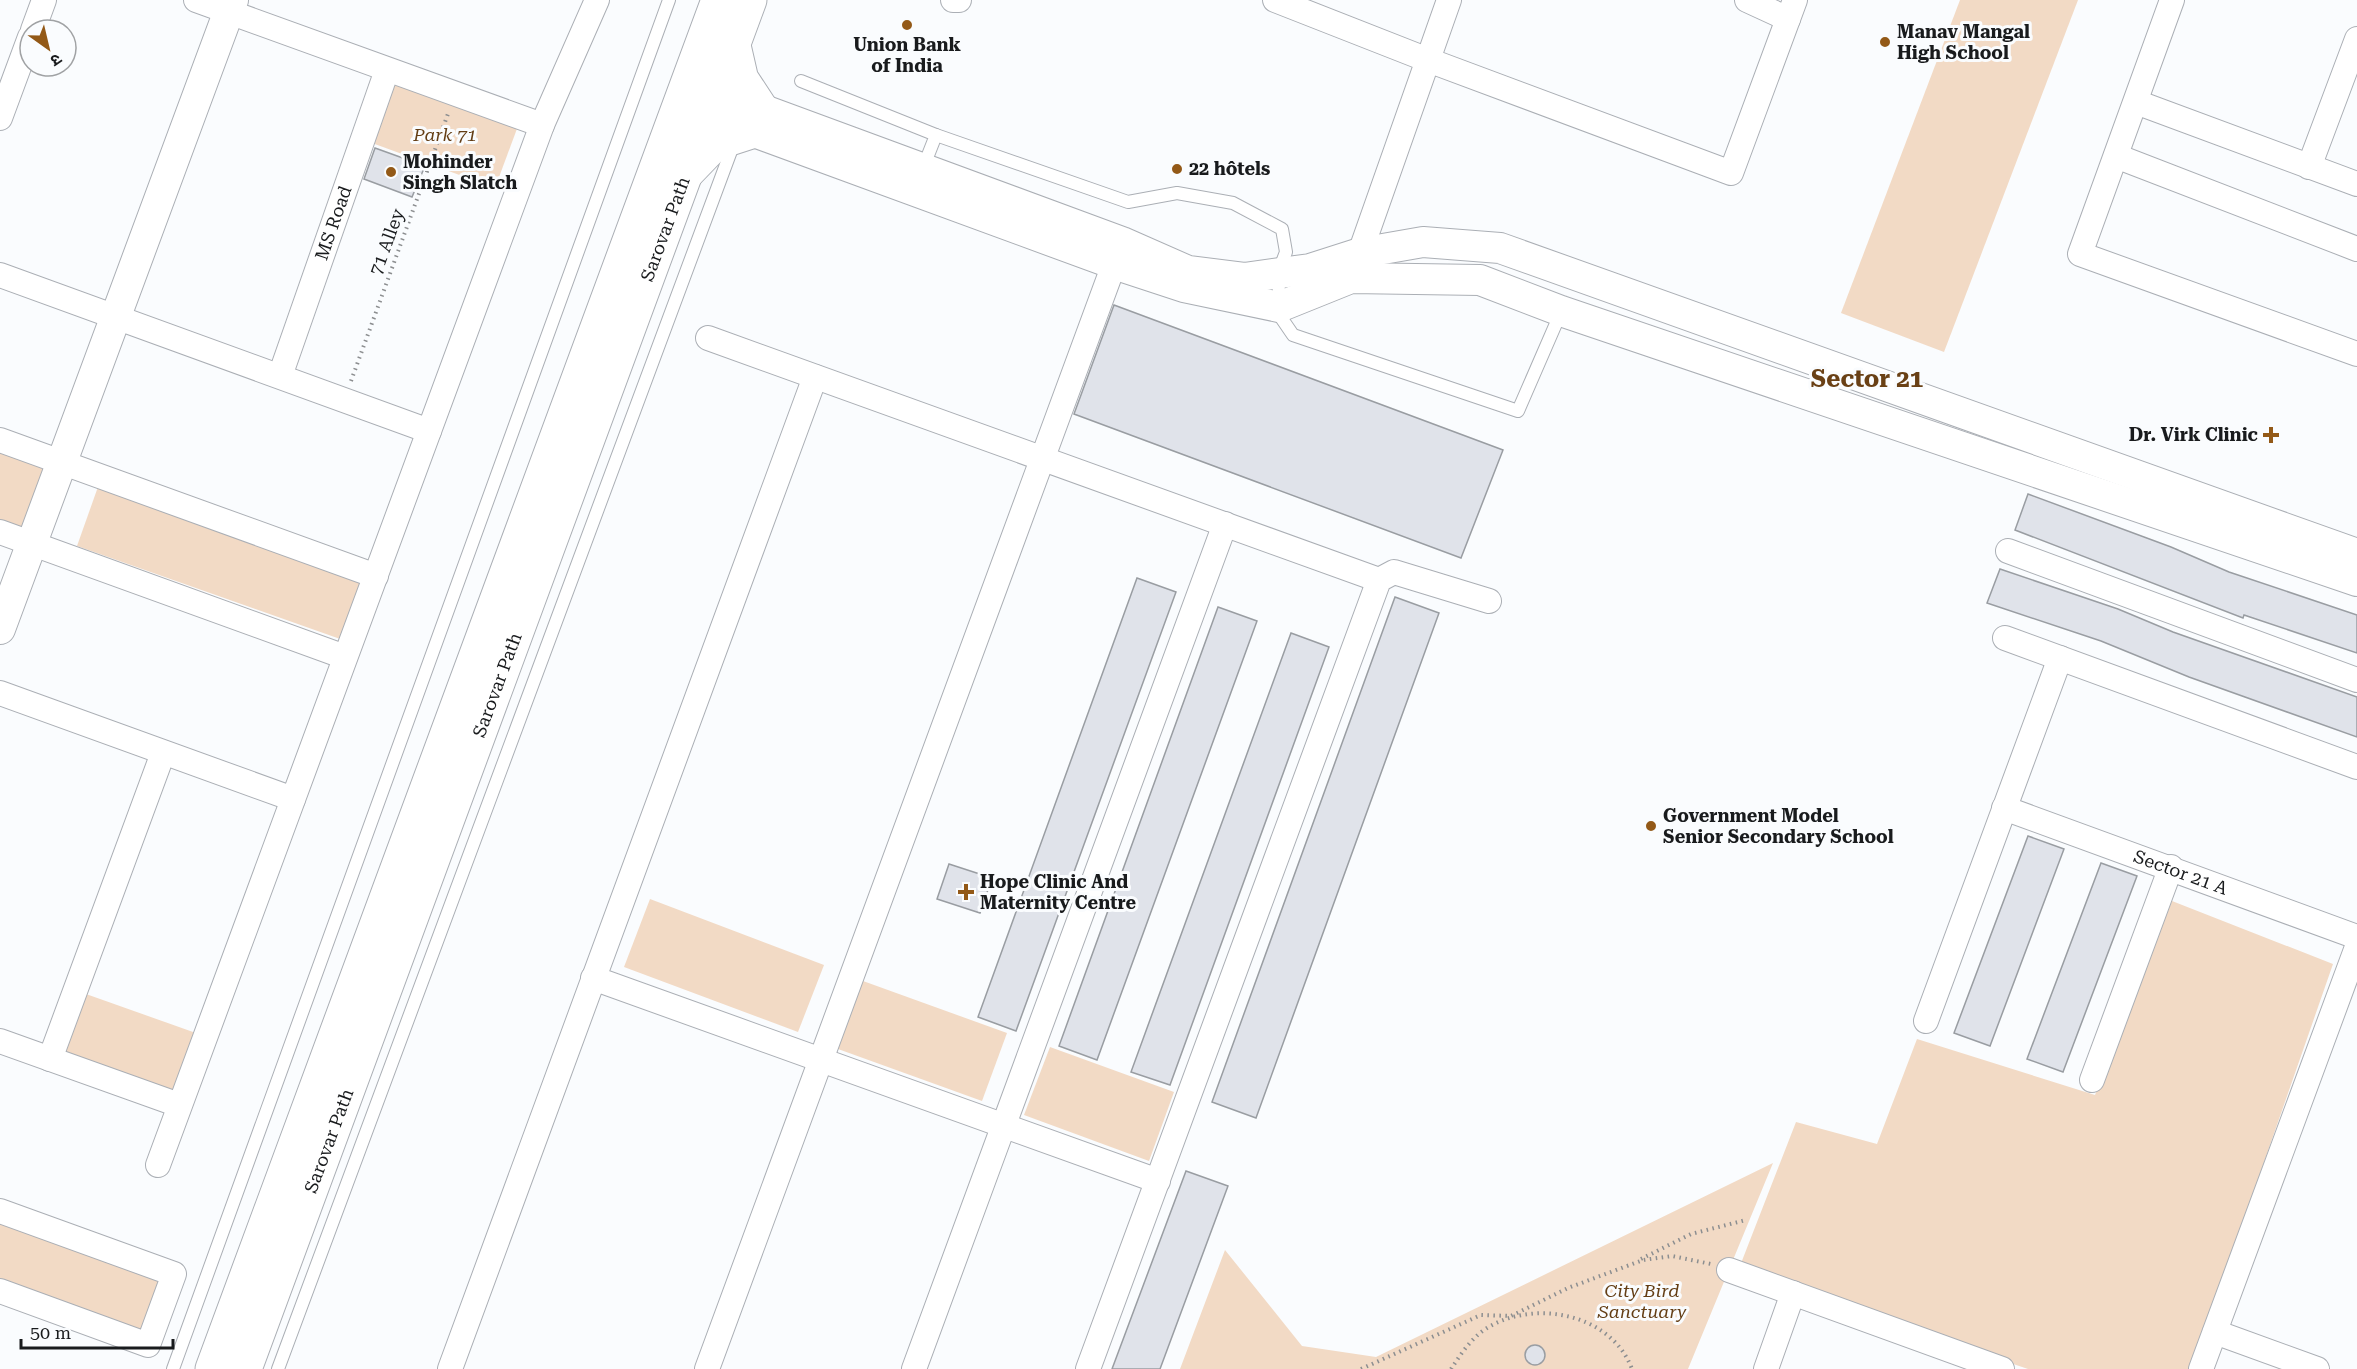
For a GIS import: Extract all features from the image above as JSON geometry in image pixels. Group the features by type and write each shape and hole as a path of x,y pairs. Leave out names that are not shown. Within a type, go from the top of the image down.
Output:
{"main road":[{"name":"Sarovar Path","path":"245,1369 688,174 697,97 718,0"},
{"name":"Sarovar Path","path":"212,1369 697,97 735,43 750,0"}],"street":[{"path":"37,18 44,0"},
{"path":"196,0 231,6 387,70 542,125"},
{"path":"158,1165 542,125 597,0"},
{"path":"953,0 959,0"},
{"path":"1275,0 1428,60 1731,173 1791,10 1747,0"},
{"path":"1355,265 1449,0"},
{"path":"2172,0 2080,254 2357,354"},
{"path":"0,629 231,6"},
{"path":"2309,166 2357,39"},
{"path":"735,43 756,126"},
{"path":"0,118 18,69"},
{"name":"MS Road","path":"280,376 387,70"},
{"path":"697,97 756,126 917,180 1118,253 1188,271 1244,278 1355,265 1480,280 1561,311 2357,581"},
{"path":"2136,102 2357,184"},
{"path":"688,174 716,145 756,126"},
{"path":"2116,156 2357,249"},
{"path":"1118,253 1184,287 1279,307 1355,265 1422,242 1500,248 2357,554"},
{"path":"707,1369 1118,253"},
{"path":"0,275 429,430"},
{"path":"708,338 1379,580"},
{"path":"450,1369 815,377"},
{"path":"0,440 375,576"},
{"path":"914,1369 1225,524"},
{"path":"0,532 345,657"},
{"path":"2008,551 2357,680"},
{"path":"1088,1369 1379,580 1394,572 1488,601"},
{"path":"2005,638 2357,766"},
{"path":"1926,1021 2060,658"},
{"path":"0,693 293,799"},
{"path":"50,1059 163,753"},
{"name":"Sector 21 A","path":"2004,808 2171,867 2357,937"},
{"path":"2092,1080 2171,867"},
{"path":"2201,1369 2357,947"},
{"path":"593,978 1158,1181"},
{"path":"0,1041 179,1105"},
{"path":"0,1211 174,1274 148,1345 0,1291"},
{"path":"1729,1270 1986,1366"},
{"path":"1767,1369 1793,1293"},
{"path":"2215,1332 2317,1369"}],"lane":[{"path":"173,1369 669,0"},
{"path":"801,81 936,135 1128,202 1177,193 1233,203 1282,229 1286,252 1278,273 1279,307 1280,316 1293,335 1518,411 1561,311"},
{"path":"278,1369 756,126"},
{"path":"917,180 936,135"}],"path":[{"name":"71 Alley","path":"344,400 455,94"},
{"path":"1451,1369 1466,1347 1486,1328 1568,1288 1630,1265 1691,1234 1746,1220"},
{"path":"1630,1265 1672,1256 1691,1258 1729,1270"},
{"path":"1361,1369 1481,1315 1511,1316 1545,1311 1578,1318 1607,1335 1629,1361 1632,1369"}],"green space":[{"path":"1960,0 2078,0 1944,352 1841,313"},
{"name":"Park 71","path":"394,82 518,126 495,188 372,143"},
{"path":"0,451 55,471 33,533 0,521"},
{"path":"99,484 365,578 343,640 77,546"},
{"path":"650,899 824,965 798,1032 624,967"},
{"path":"2172,901 2333,964 2192,1369 2028,1369 1738,1271 1796,1122 1877,1144 1917,1039 2095,1095"},
{"path":"863,981 1007,1033 982,1101 838,1049"},
{"path":"86,994 210,1038 187,1100 64,1056"},
{"path":"1050,1047 1174,1092 1149,1161 1024,1115"},
{"name":"City Bird Sanctuary","path":"1773,1163 1688,1369 1180,1369 1225,1250 1302,1346 1376,1357"},
{"path":"0,1216 164,1276 141,1338 0,1286"}],"building":[{"name":"Mohinder Singh Slatch","path":"375,148 425,166 412,197 364,179"},
{"path":"1114,305 1503,450 1461,558 1074,414"},
{"path":"2028,494 2171,547 2229,572 2357,615 2357,653 2244,615 2243,618 2015,530"},
{"path":"2000,569 2118,609 2173,632 2357,697 2357,737 2189,677 2101,641 1987,603"},
{"path":"1137,578 1176,592 1016,1031 978,1017"},
{"path":"1395,597 1439,613 1256,1118 1212,1102"},
{"path":"1218,607 1257,621 1097,1060 1059,1046"},
{"path":"1291,633 1329,647 1170,1085 1131,1072"},
{"path":"2028,836 2064,849 1990,1046 1954,1033"},
{"path":"2101,863 2137,876 2063,1072 2027,1059"},
{"path":"949,864 992,878 980,913 937,899"},
{"path":"1186,1171 1228,1186 1160,1369 1112,1369"},
{"path":"1535,1345 1542,1348 1545,1355 1542,1362 1535,1365 1528,1362 1525,1355 1528,1348"}],"place":[{"name":"Union Bank of India","path":"907,25"},
{"name":"Manav Mangal High School","path":"1885,42"},
{"name":"22 hôtels","path":"1177,169"},
{"name":"Mohinder Singh Slatch","path":"391,172"},
{"name":"Dr. Virk Clinic","path":"2271,435"},
{"name":"Government Model Senior Secondary School","path":"1651,826"},
{"name":"Hope Clinic And Maternity Centre","path":"966,892"}],"district":[{"name":"Sector 21","path":"1867,379"}]}
